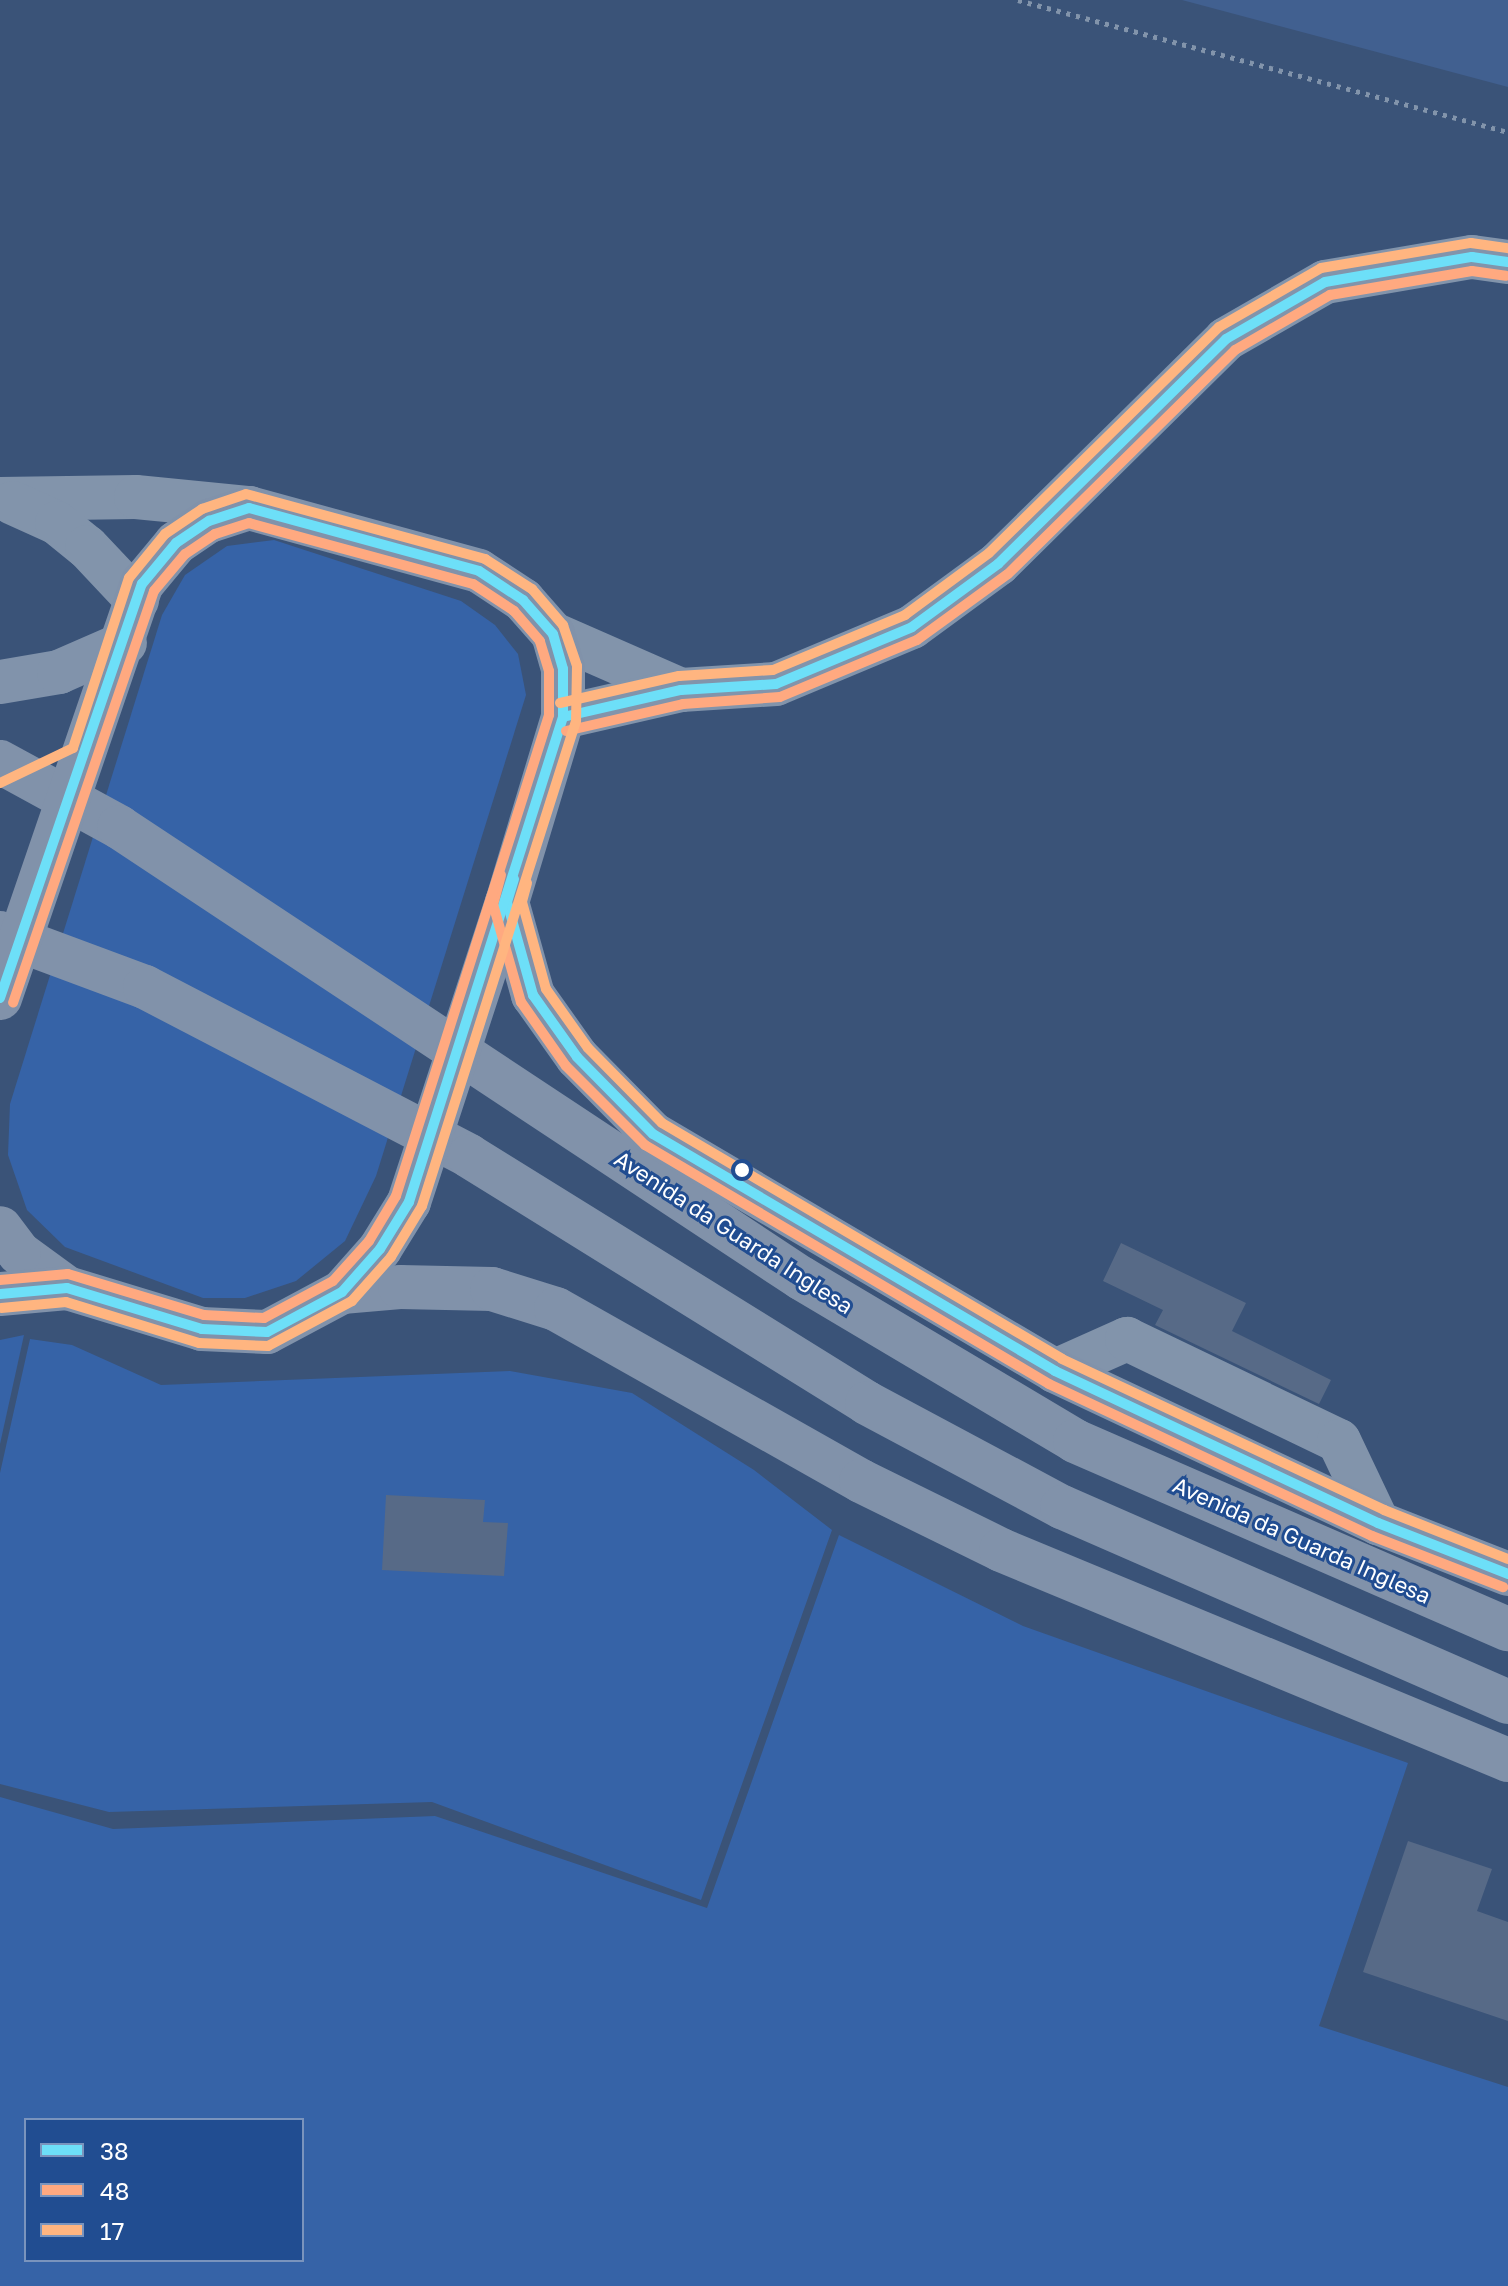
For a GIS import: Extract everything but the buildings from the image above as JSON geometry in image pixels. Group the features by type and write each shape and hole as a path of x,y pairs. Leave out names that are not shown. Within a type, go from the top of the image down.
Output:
{"highway":[{"path":"0,682 59,672 125,643"}],"main road":[{"path":"0,998 125,643 142,584 176,543 209,521 249,508 479,571 523,600 553,634 563,669 563,717 507,902 409,1202 380,1249 342,1292 267,1332 202,1329 67,1288 19,1253 0,1228"},
{"path":"0,799 84,758"},
{"name":"Avenida da Guarda Inglesa","path":"0,762 119,827 801,1278 1075,1441 1508,1629"},
{"path":"507,902 533,995 577,1057 653,1134 1055,1371 1378,1523 1508,1574"},
{"path":"0,933 145,987 469,1156 867,1403 1062,1507 1508,1702"},
{"path":"342,1292 400,1287 492,1289 556,1309 861,1481 1001,1550 1508,1760"},
{"path":"0,1294 67,1288"}],"street":[{"path":"563,717 681,690 776,684 912,627 998,564 1226,339 1325,282 1472,257 1508,262"},
{"path":"4,500 136,497 249,508"},
{"path":"4,500 57,523 87,547 137,600"},
{"path":"553,634 681,690"},
{"path":"1055,1371 1127,1339 1339,1441 1378,1523"}],"path":[{"path":"1018,0 1508,132"}],"shaded area":[{"path":"1182,0 1508,0 1508,87"},
{"path":"274,540 461,601 495,625 518,654 526,695 376,1176 345,1241 296,1281 245,1298 203,1298 65,1247 27,1210 8,1155 10,1104 162,615 185,575 227,546"},
{"path":"24,1335 0,1444 0,1340"},
{"path":"30,1339 72,1345 161,1385 510,1371 632,1393 754,1470 832,1530 701,1900 432,1802 109,1812 0,1784 0,1473"},
{"path":"839,1535 1023,1626 1408,1763 1319,2026 1508,2087 1508,2286 0,2286 0,1797 113,1829 435,1816 707,1908"}],"transit line":[{"name":"17","path":"560,703 679,676 773,670 905,615 989,553 1219,327 1321,268 1471,243 1508,248"},
{"name":"38","path":"563,717 681,690 776,684 912,627 998,564 1226,339 1325,282 1472,257 1508,262"},
{"name":"48","path":"566,731 683,704 780,697 917,640 1008,574 1235,350 1330,295 1472,271 1506,276"},
{"name":"17","path":"0,783 73,748 129,578 165,534 202,509 246,494 485,559 532,589 563,625 577,666 576,721 422,1206 391,1257 352,1301 268,1346 199,1343 66,1302 1,1308"},
{"name":"38","path":"0,998 142,584 176,543 209,521 249,508 479,571 523,600 553,634 563,669 563,717 409,1202 380,1249 342,1292 267,1332 202,1329 67,1288 0,1294"},
{"name":"48","path":"0,1280 68,1274 204,1315 264,1318 333,1281 369,1241 396,1196 549,715 549,671 540,641 514,611 473,584 249,523 215,534 185,554 154,591 13,1003"},
{"name":"48","path":"501,875 493,904 521,1002 566,1066 645,1145 1049,1384 1372,1536 1503,1587"},
{"name":"38","path":"514,879 507,902 533,995 577,1057 653,1134 1055,1371 1378,1523 1508,1574"},
{"name":"17","path":"527,883 522,902 546,989 588,1048 662,1123 1062,1359 1384,1510 1508,1559"}]}
